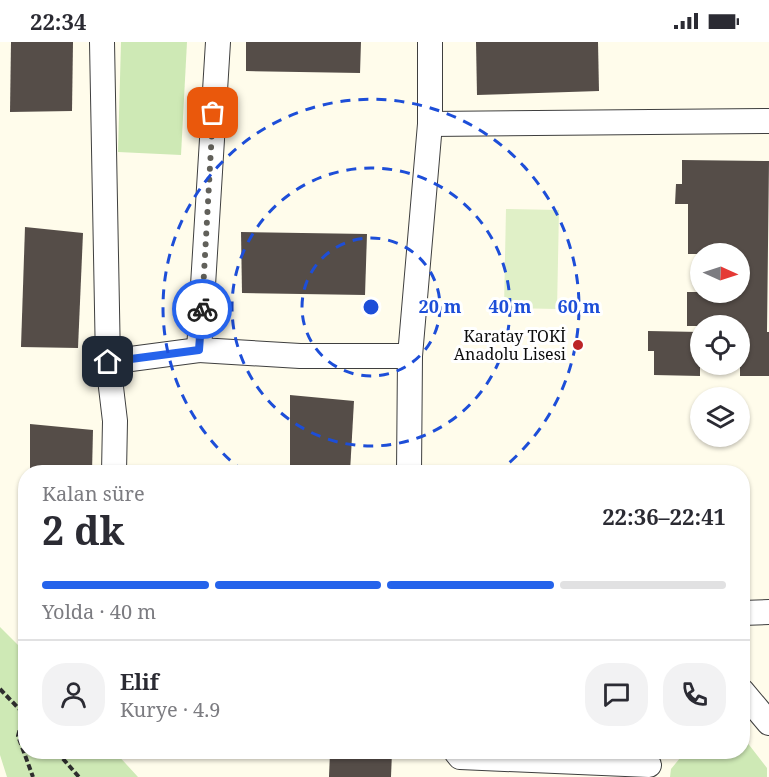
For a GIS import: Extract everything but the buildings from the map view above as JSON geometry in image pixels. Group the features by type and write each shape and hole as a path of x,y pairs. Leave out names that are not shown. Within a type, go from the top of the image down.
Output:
{"street":[{"path":"102,42 108,362 115,421 114,465"},
{"path":"199,350 218,42"},
{"path":"409,465 410,356 430,124 431,45"},
{"path":"430,124 769,122"},
{"path":"108,362 199,350 300,356 410,356"},
{"path":"750,613 769,612"},
{"path":"750,700 769,723"},
{"path":"500,759 649,764"}],"path":[{"path":"0,688 18,707"},
{"path":"26,759 33,777"},
{"path":"63,759 79,777"}],"green space":[{"path":"121,42 187,42 181,155 118,152"},
{"path":"506,209 559,210 557,309 504,308"},
{"path":"0,627 18,645 18,759 121,759 138,777 7,777 0,755"},
{"path":"750,746 767,768 767,777 670,777 671,769 679,759 750,759"}],"way so far":[{"path":"202,309 213,113"}],"place":[{"name":"Karatay TOKİ Anadolu Lisesi","path":"578,345"}],"route":[{"path":"108,362 199,350 202,309"}]}
